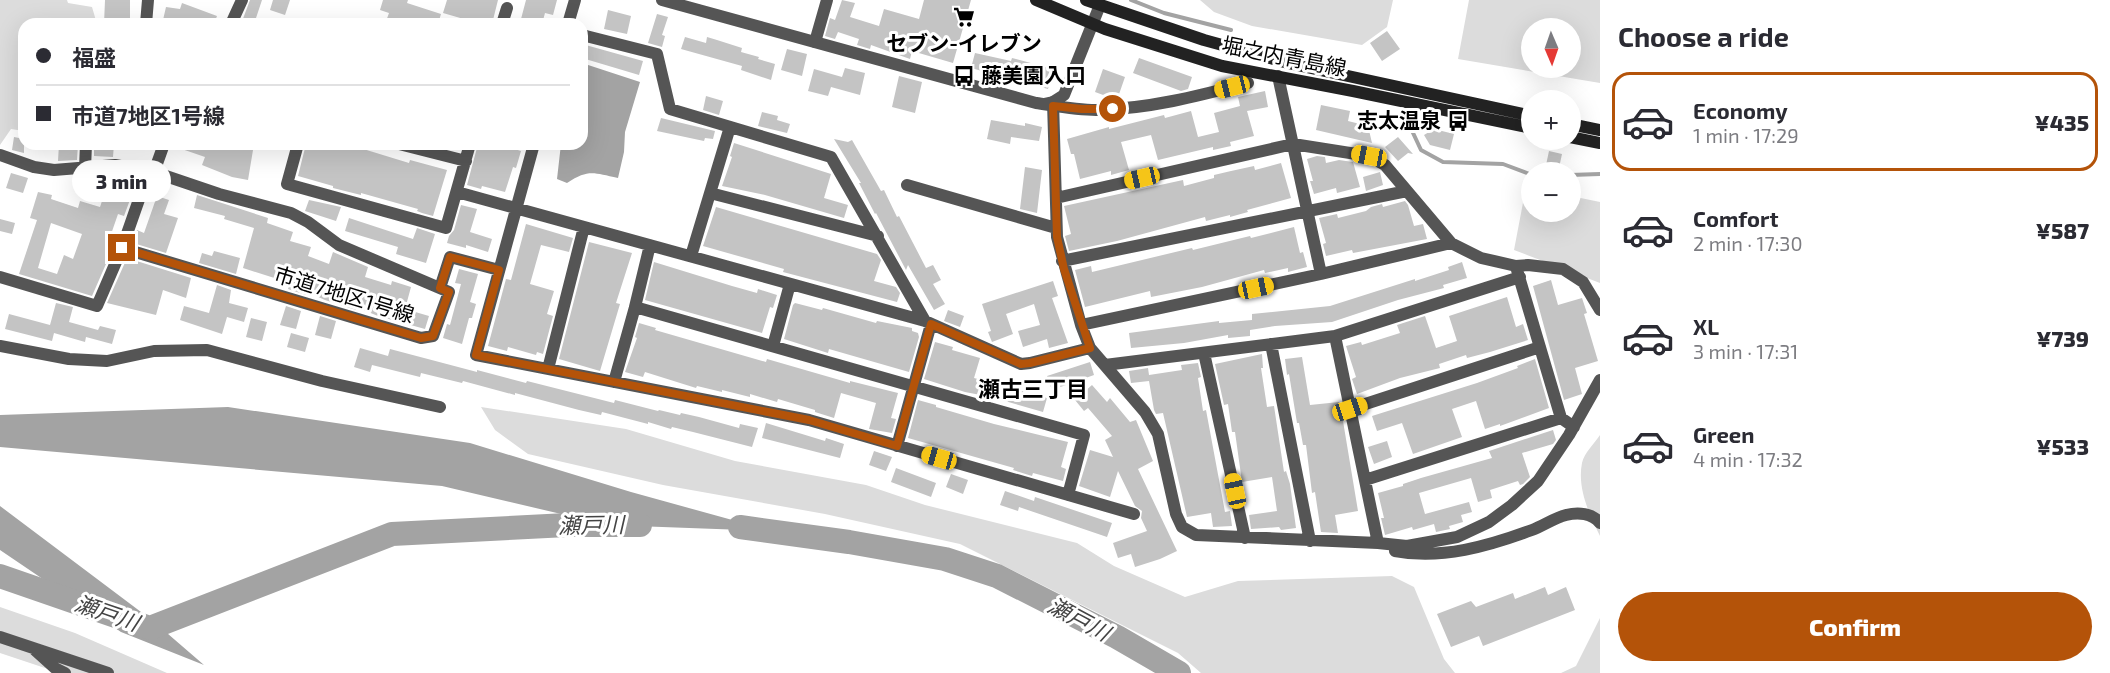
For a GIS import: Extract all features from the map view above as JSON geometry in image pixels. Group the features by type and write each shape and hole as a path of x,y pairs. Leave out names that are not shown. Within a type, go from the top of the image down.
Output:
{"main road":[{"name":"堀之内青島線","path":"1036,0 1092,24 1222,66 1521,127"},
{"name":"堀之内青島線","path":"1086,0 1204,40 1288,63 1521,114"},
{"path":"1581,126 1600,130"},
{"path":"1581,139 1600,143"}],"street":[{"path":"146,18 148,0"},
{"path":"234,18 242,0"},
{"path":"570,18 575,0"},
{"path":"662,0 1049,104 1096,110 1147,106 1248,83"},
{"path":"815,42 827,0"},
{"path":"1049,104 1064,95 1100,5"},
{"path":"504,18 507,8"},
{"path":"588,37 657,54 670,109 831,157 928,322 897,446"},
{"path":"1278,76 1322,274"},
{"path":"1049,104 1056,228 1062,261 1081,325 1090,348 1145,412 1158,434 1176,514 1182,527 1196,535 1407,546 1457,537 1489,522 1538,481 1574,427 1600,380"},
{"path":"691,256 730,127"},
{"path":"1056,198 1293,144 1369,156 1385,165 1451,243 1481,258 1518,271"},
{"path":"85,169 86,150"},
{"path":"0,277 97,306 161,150"},
{"path":"296,150 287,184 446,228 469,150"},
{"path":"423,150 466,161"},
{"path":"532,150 476,355 809,420 1134,514"},
{"name":"市道7地区1号線","path":"0,155 34,167 54,170 115,165 151,171 219,194 291,213 339,244 449,292 433,336 421,338 122,248"},
{"path":"907,184 1056,228"},
{"path":"1062,261 1407,190"},
{"path":"457,192 928,322 1021,364 1090,348"},
{"path":"710,193 878,236"},
{"path":"548,369 584,227"},
{"path":"1081,325 1322,274 1451,243"},
{"path":"614,382 650,245"},
{"path":"440,288 450,257 499,270"},
{"path":"1105,365 1335,336 1518,271 1528,265 1563,269 1583,282 1600,310"},
{"path":"1518,271 1561,418 1574,427"},
{"path":"773,346 789,284"},
{"path":"635,308 1084,435 1068,495"},
{"path":"1335,336 1378,543"},
{"path":"1271,344 1310,541"},
{"path":"0,346 69,359 107,361 154,351 207,350 322,381 440,407"},
{"path":"1350,409 1540,347"},
{"path":"1204,352 1245,538"},
{"path":"1365,480 1561,418"},
{"path":"1378,543 1395,551 1414,555 1457,551 1498,542 1565,515 1595,516 1600,523"},
{"path":"0,637 108,673"},
{"path":"32,647 55,668 65,673"}],"shaded area":[{"path":"0,0 67,0 68,3 92,7 95,18 18,18 18,130 11,129 0,145"},
{"path":"1200,0 1393,0 1387,27 1362,45 1252,26 1214,12"},
{"path":"1469,0 1600,0 1600,83 1570,78 1581,78 1581,18 1521,18 1521,70 1458,59"},
{"path":"1581,198 1600,202 1600,283 1514,250 1521,213 1521,222 1581,222"},
{"path":"481,407 626,429 735,461 866,485 925,505 1077,543 1114,566 1185,597 1238,581 1392,576 1414,587 1444,659 1455,673 1201,673 1178,653 960,544 825,514 663,485 528,454 495,430"},
{"path":"1600,435 1600,536 1585,501 1581,472 1585,456"},
{"path":"0,607 75,633 167,673 60,673 0,653"},
{"path":"1600,618 1600,673 1561,673 1576,666"}],"water":[{"path":"588,65 640,82 625,132 624,152 618,178 591,173 567,183 557,179 560,150 588,150"},
{"path":"228,407 470,443 631,492 772,531 608,525 442,486 0,447 0,415"},
{"path":"0,506 153,621 204,665 121,632 0,550"}],"building":[{"path":"105,0 130,0 130,18 104,18"},
{"path":"250,0 262,0 256,18 243,18"},
{"path":"273,0 290,0 285,15 270,10"},
{"path":"383,0 408,0 407,3 441,14 440,18 387,18 389,13 380,10"},
{"path":"447,0 498,0 494,18 460,18 443,13"},
{"path":"526,0 557,0 553,15 545,13 544,18 521,18"},
{"path":"842,0 855,3 850,17 879,26 884,9 919,19 924,0 971,0 953,63 912,51 910,59 871,45 870,49 857,45 859,39 838,32 835,39 825,36 830,18 835,20"},
{"path":"182,3 217,16 216,18 163,18 166,7 180,9"},
{"path":"608,10 631,16 627,34 604,29"},
{"path":"657,14 668,17 662,35 665,36 662,47 648,43"},
{"path":"1387,31 1400,49 1382,61 1370,43"},
{"path":"685,37 706,43 707,37 717,40 742,48 741,52 775,64 771,80 741,70 742,66 681,49"},
{"path":"588,46 643,61 639,75 588,60"},
{"path":"787,49 807,54 802,76 781,70"},
{"path":"975,53 1011,61 1012,58 1053,69 1048,89 971,68"},
{"path":"1139,58 1192,77 1188,89 1181,91 1133,73"},
{"path":"845,68 865,73 860,95 831,87 828,96 808,91 814,69 842,77"},
{"path":"1103,69 1125,77 1117,100 1095,92"},
{"path":"899,76 922,82 915,113 892,107"},
{"path":"1265,91 1268,107 1247,111 1254,136 1230,142 1231,146 1213,150 1213,147 1158,160 1151,135 1121,142 1129,170 1111,175 1111,171 1080,179 1074,154 1071,154 1067,139 1109,127 1109,129 1164,115 1165,118 1191,111 1198,137 1219,132 1214,113 1240,106 1238,97"},
{"path":"706,96 723,101 719,115 703,110"},
{"path":"1321,105 1350,111 1348,121 1368,126 1372,143 1316,130"},
{"path":"762,112 778,116 777,120 790,124 787,133 758,126"},
{"path":"661,118 715,131 713,139 705,138 704,141 657,131"},
{"path":"991,120 1042,127 1039,141 1011,137 1010,144 987,139"},
{"path":"1434,129 1454,134 1450,150 1430,145 1424,135"},
{"path":"14,137 18,138 18,150 24,150 24,153 12,150"},
{"path":"1398,137 1413,154 1408,153 1398,161 1385,147"},
{"path":"834,139 848,142 852,140 881,191 884,190 926,268 933,265 941,280 933,284 945,304 934,310 908,265 906,270 859,183 861,183"},
{"path":"734,143 831,174 824,198 848,205 844,218 765,195 722,186 732,157 730,156"},
{"path":"59,150 78,150 77,160 58,161"},
{"path":"94,150 114,150 113,157 94,156"},
{"path":"185,150 253,150 248,180 232,177 202,165 205,157"},
{"path":"304,150 367,150 409,163 410,160 447,170 433,216 417,211 418,209 361,193 361,195 333,188 333,186 298,176"},
{"path":"476,150 521,151 505,192 467,185"},
{"path":"1549,151 1562,154 1560,162 1547,162"},
{"path":"1317,156 1325,157 1326,163 1339,160 1353,162 1360,187 1337,193 1336,188 1314,194 1307,159"},
{"path":"1281,163 1291,198 1230,217 1230,215 1206,221 1205,217 1117,241 1069,251 1065,236 1071,234 1064,206 1183,180 1184,186 1214,178 1214,175 1254,166 1255,170"},
{"path":"1025,167 1042,170 1037,213 1020,209"},
{"path":"1380,172 1383,185 1366,191 1363,177"},
{"path":"11,173 28,178 23,193 6,188"},
{"path":"108,183 134,189 124,216 118,214 107,246 113,248 92,296 19,274 37,220 30,218 38,192 52,195 51,199 78,208 80,201 100,207","holes":["51,223 82,234 73,259 64,255 57,274 38,268"]},
{"path":"197,195 268,218 267,223 293,232 290,241 311,247 308,256 329,264 333,252 368,267 365,277 391,285 392,281 411,287 405,309 429,316 425,329 378,316 356,307 356,310 307,292 306,295 288,289 290,283 243,268 254,228 224,219 225,216 194,208"},
{"path":"157,196 169,200 164,214 178,218 166,253 133,243 137,230 144,233"},
{"path":"309,200 341,207 336,221 305,211"},
{"path":"1405,201 1414,226 1423,224 1427,239 1326,256 1323,244 1326,243 1319,218 1337,214 1338,218 1366,211 1382,204 1383,207"},
{"path":"461,205 477,209 470,232 492,239 488,252 466,245 466,248 447,243 454,230"},
{"path":"716,207 877,254 881,260 874,281 896,287 900,293 897,302 783,272 784,269 703,246"},
{"path":"349,218 413,239 417,228 435,234 426,263 396,254 398,247 345,231"},
{"path":"0,219 15,223 12,234 0,231"},
{"path":"526,224 573,238 569,252 541,245 530,284 554,291 547,314 553,316 543,354 537,352 536,355 508,347 507,351 488,346 506,279 511,280"},
{"path":"1294,227 1300,253 1303,252 1307,267 1288,272 1288,268 1265,273 1264,270 1202,287 1151,297 1150,291 1085,307 1075,270 1091,266 1092,272"},
{"path":"589,242 632,253 616,303 620,304 600,371 559,359"},
{"path":"214,251 240,258 236,274 199,263 202,253 212,256"},
{"path":"127,258 191,278 186,298 163,290 156,315 107,303"},
{"path":"654,262 757,293 758,289 777,295 773,308 770,307 762,333 645,300"},
{"path":"1462,262 1467,278 1443,285 1444,288 1398,300 1332,322 1250,330 1250,336 1228,338 1228,335 1184,343 1131,348 1129,333 1219,321 1219,323 1252,320 1252,314 1330,306 1449,270 1448,267"},
{"path":"459,269 478,274 470,302 476,304 472,318 469,318 462,344 443,338 447,324 450,325 461,284 455,283"},
{"path":"1551,280 1558,305 1582,298 1587,313 1584,314 1598,361 1575,368 1582,394 1564,400 1533,286"},
{"path":"1053,281 1058,296 1052,298 1068,343 1049,348 1047,339 1023,347 1018,331 1040,325 1034,304 1006,314 1013,334 992,342 988,332 991,331 982,304"},
{"path":"217,285 231,290 229,303 248,308 244,322 227,317 222,334 180,320 184,306 209,313"},
{"path":"1507,297 1516,327 1523,324 1528,340 1467,358 1466,355 1439,364 1440,368 1400,378 1357,394 1352,379 1356,377 1346,346 1361,342 1362,345 1400,333 1397,325 1425,316 1436,348 1457,341 1449,316"},
{"path":"56,303 73,307 69,322 98,330 100,326 116,330 112,344 86,337 85,342 54,333 52,341 5,329 9,314 50,325"},
{"path":"795,303 822,310 823,308 876,323 877,321 912,328 912,331 918,333 919,337 909,372 829,349 828,353 784,339"},
{"path":"286,306 301,311 296,329 280,325"},
{"path":"948,310 964,316 960,327 944,321"},
{"path":"320,316 336,321 331,339 315,335"},
{"path":"251,318 267,322 262,341 246,337"},
{"path":"639,323 656,328 655,330 766,362 767,359 850,383 850,381 898,393 891,418 896,419 892,433 869,429 876,403 841,393 834,418 778,399 777,402 750,394 750,397 722,390 722,392 697,386 696,388 645,372 643,377 625,372 637,338 635,337"},
{"path":"291,333 309,338 305,352 287,347"},
{"path":"935,342 953,347 952,350 980,358 974,378 1047,398 1043,412 924,379"},
{"path":"360,348 388,356 390,349 477,372 477,370 526,383 527,381 614,403 615,400 658,411 680,415 681,413 739,428 740,424 758,428 752,447 602,412 601,415 579,410 463,381 462,383 421,373 420,377 372,365 370,372 354,367"},
{"path":"1262,354 1263,368 1261,368 1267,407 1274,406 1284,472 1286,471 1290,484 1296,528 1251,529 1249,515 1277,511 1272,477 1242,482 1235,432 1232,432 1228,404 1224,405 1215,364"},
{"path":"1302,357 1310,405 1339,402 1343,421 1358,511 1335,515 1338,533 1321,532 1315,492 1312,493 1306,445 1303,445 1299,423 1297,423 1289,374 1287,375 1285,359"},
{"path":"1535,359 1549,408 1500,426 1500,424 1485,429 1476,401 1452,409 1462,437 1413,454 1402,423 1377,431 1372,416 1477,383 1518,368 1517,366"},
{"path":"1090,362 1094,375 1052,390 1047,376"},
{"path":"1198,363 1203,411 1206,410 1225,512 1230,511 1232,526 1213,527 1211,513 1187,517 1163,413 1156,414 1154,410 1149,381 1131,383 1129,371 1148,368 1149,375 1182,370 1181,365"},
{"path":"1092,385 1107,402 1110,398 1130,422 1136,420 1153,461 1138,469 1177,551 1135,567 1131,554 1118,558 1113,543 1147,531 1141,518 1142,511 1135,506 1118,471 1110,497 1079,486 1090,450 1113,457 1105,440 1112,436 1088,408 1084,411 1075,400"},
{"path":"918,400 994,424 1068,442 1061,467 1066,469 1063,481 1033,473 1032,476 1013,470 1014,468 908,438"},
{"path":"766,423 825,441 826,438 844,444 840,458 762,438"},
{"path":"1553,430 1556,440 1553,444 1522,453 1530,477 1523,484 1520,485 1518,481 1490,490 1492,498 1478,502 1471,478 1419,493 1425,514 1469,502 1472,512 1461,515 1463,522 1449,526 1450,529 1436,532 1434,524 1413,530 1412,527 1385,535 1381,518 1384,518 1378,493 1492,458 1489,451"},
{"path":"1387,441 1392,457 1374,464 1368,447"},
{"path":"874,451 892,457 886,471 869,465"},
{"path":"896,468 936,483 931,497 891,482"},
{"path":"951,474 968,480 963,494 946,487"},
{"path":"1005,491 1034,501 1035,497 1112,523 1107,537 1019,507 1018,511 1000,505"},
{"path":"1545,587 1548,595 1566,587 1575,610 1483,646 1479,636 1451,647 1437,614 1471,601 1476,607 1513,593 1515,599"}],"waterway":[{"path":"1131,0 1164,13 1231,30"},
{"path":"1407,120 1421,150 1443,162 1503,164 1521,171"},
{"path":"1581,175 1600,174"},
{"name":"瀬戸川","path":"0,576 150,628 392,534 567,525 640,525"},
{"name":"瀬戸川","path":"740,527 849,542 945,559 997,576 1117,637 1179,673"}],"place":[{"name":"セブン-イレブン","path":"964,17"},
{"name":"藤美園入口","path":"964,76"},
{"name":"志太温泉","path":"1458,121"}],"district":[{"name":"瀬古三丁目","path":"1033,389"}],"route":[{"path":"122,248 421,338 433,336 449,292 440,288 450,257 499,270 476,355 809,420 897,446 931,324 1021,364 1090,348 1064,269 1057,237 1053,106 1096,110 1113,109"}]}
